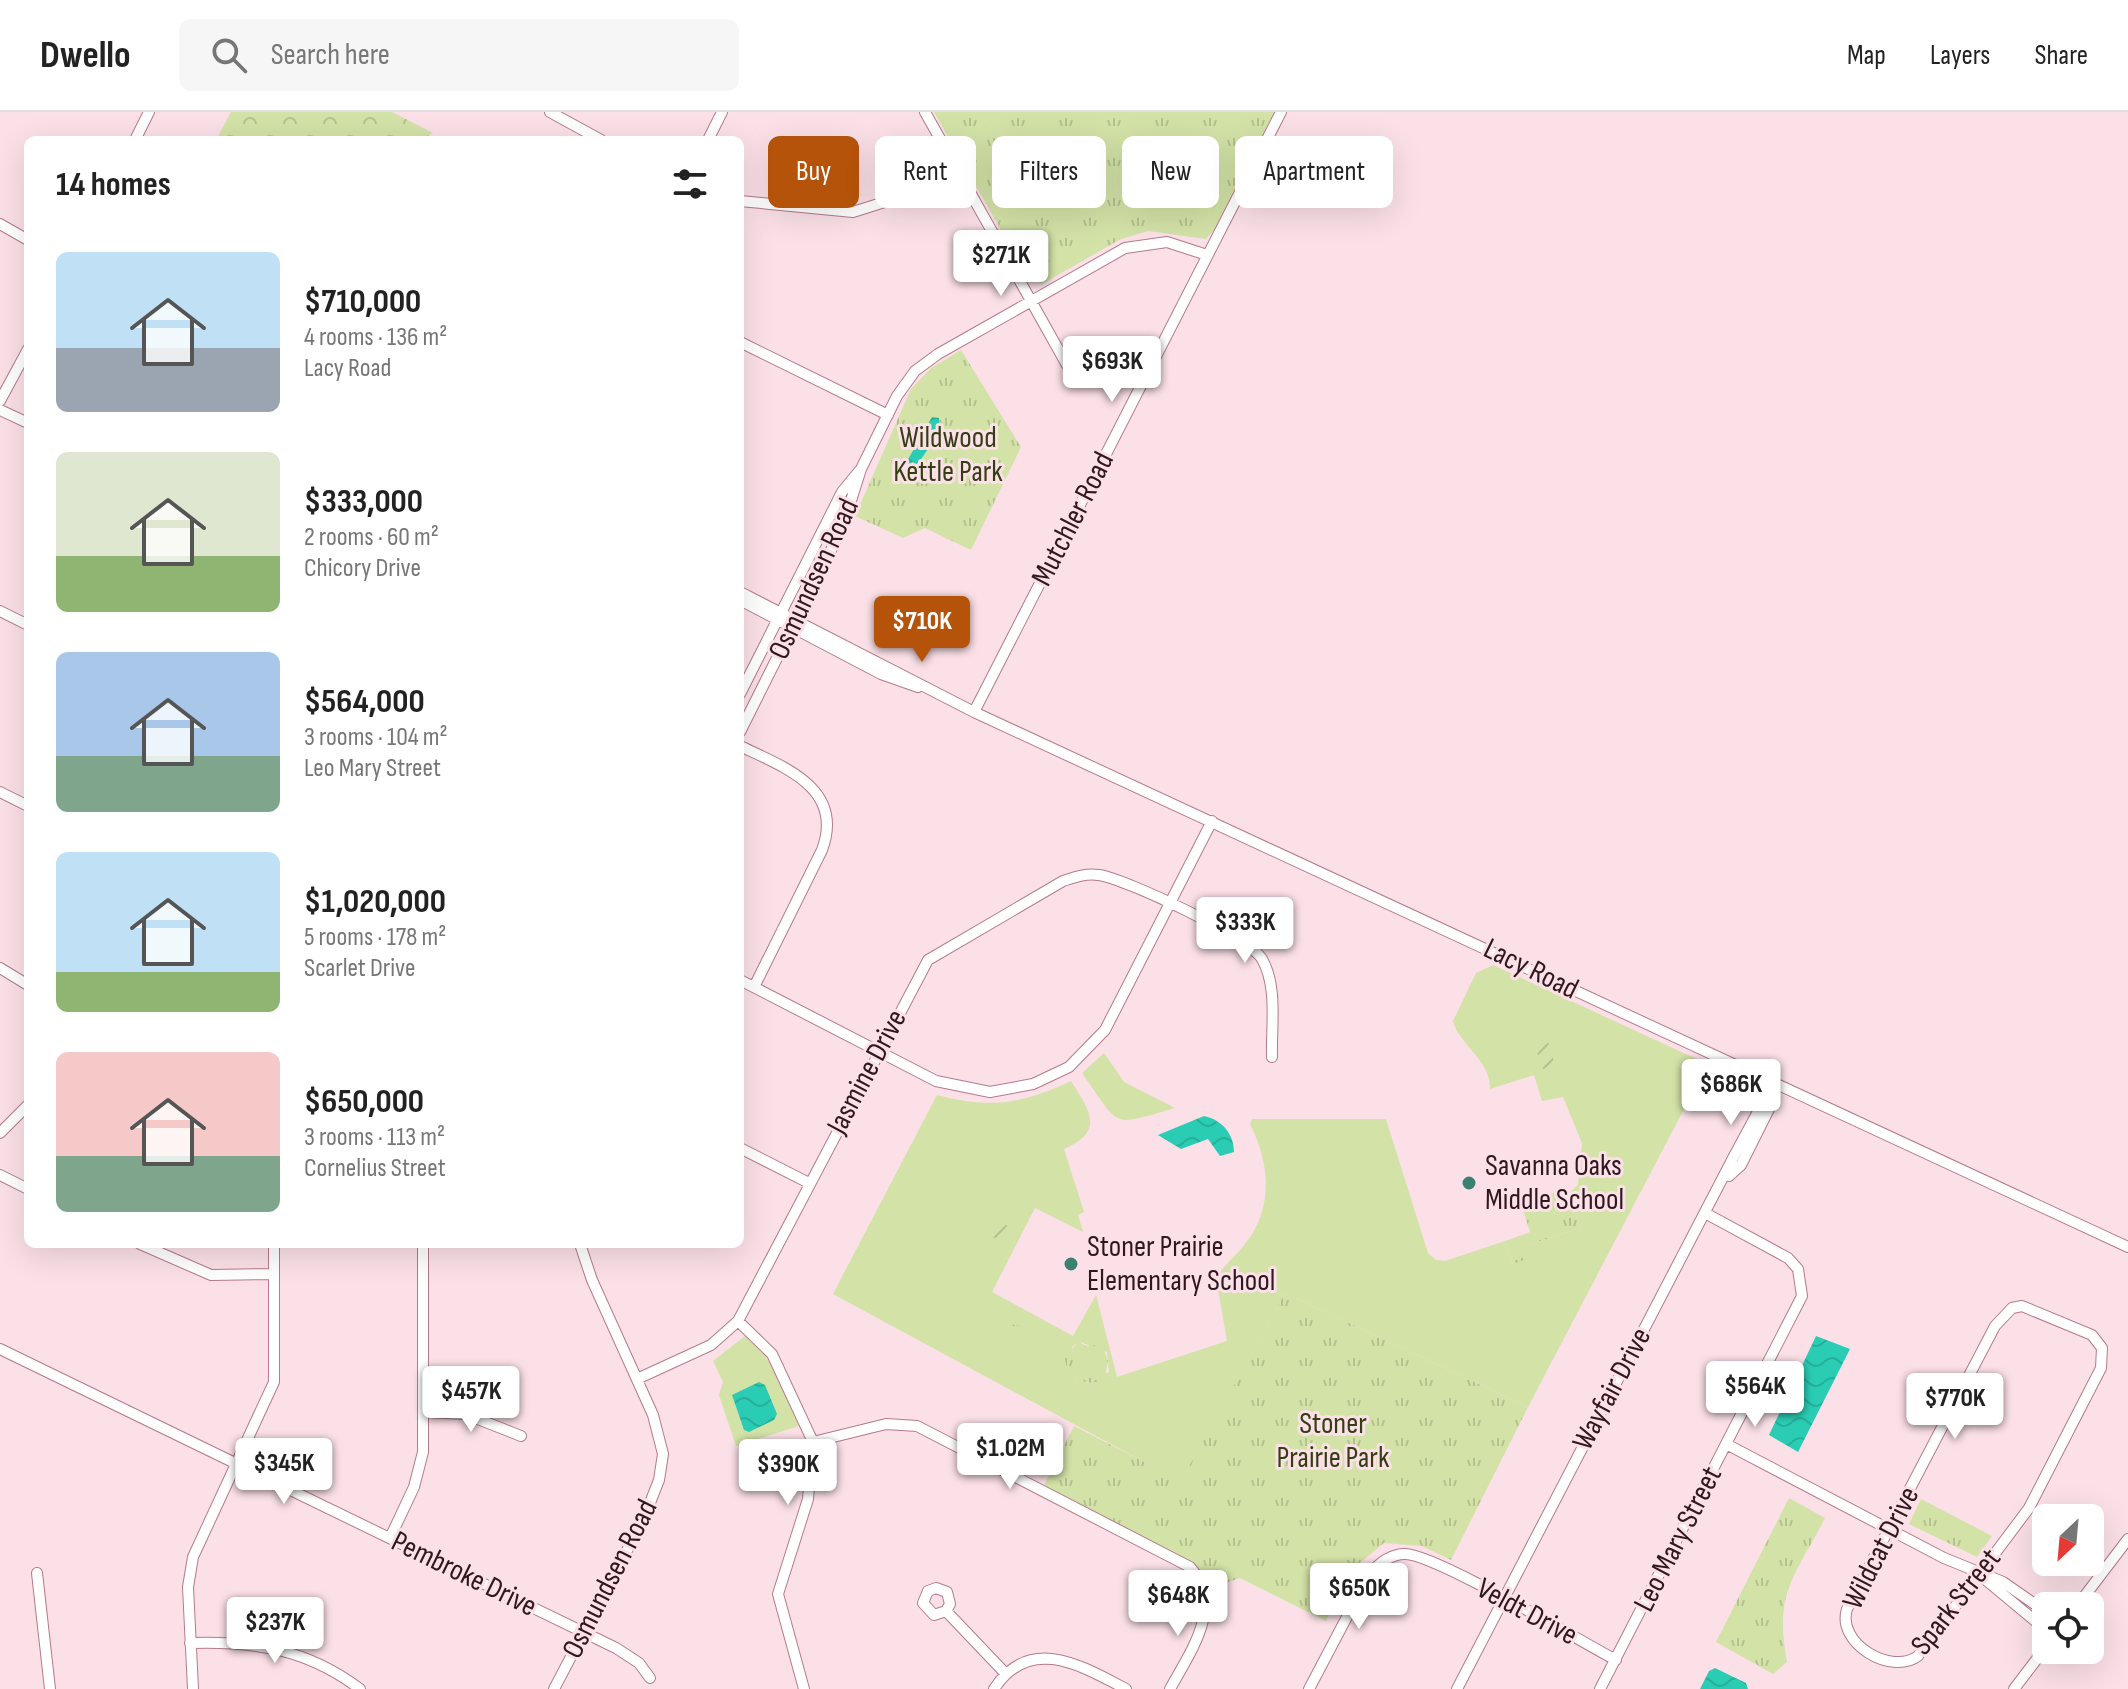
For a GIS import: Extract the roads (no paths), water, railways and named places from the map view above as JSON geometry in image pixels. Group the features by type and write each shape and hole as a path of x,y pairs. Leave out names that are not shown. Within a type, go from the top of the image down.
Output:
{"street":[{"path":"137,136 149,112"},
{"path":"550,112 594,136"},
{"path":"710,136 722,112"},
{"path":"925,112 938,136"},
{"name":"Mutchler Road","path":"974,712 1281,112"},
{"path":"744,201 853,212 875,205"},
{"path":"976,206 1067,365"},
{"path":"3,228 24,238"},
{"name":"Osmundsen Road","path":"744,686 842,492 861,469 908,379 922,364 1136,245 1167,242 1207,255"},
{"path":"744,344 888,415"},
{"path":"0,401 24,356"},
{"path":"0,410 24,421"},
{"name":"Osmundsen Road","path":"744,724 832,548 854,499 861,469"},
{"path":"817,540 832,548"},
{"name":"Lacy Road","path":"744,594 881,674 934,692 1775,1086 2128,1247"},
{"name":"Lacy Road","path":"744,602 779,616"},
{"path":"0,611 24,623"},
{"path":"744,748 803,778 821,801 827,823 822,850 754,987"},
{"path":"0,792 24,804"},
{"path":"744,982 936,1081 975,1091 1017,1089 1060,1073 1088,1050 1105,1030 1212,821"},
{"name":"Jasmine Drive","path":"637,1379 711,1345 738,1321 928,960 1063,881 1097,875 1234,935 1260,955 1270,982 1272,1057"},
{"path":"0,968 24,983"},
{"name":"Wayfair Drive","path":"1457,1689 1705,1213 1724,1180 1741,1165 1770,1107 1769,1099 1775,1086"},
{"path":"0,1133 24,1109"},
{"path":"744,1150 809,1183"},
{"path":"0,1175 24,1187"},
{"name":"Leo Mary Street","path":"1600,1689 1798,1306 1802,1283 1798,1269 1788,1258 1705,1213"},
{"path":"149,1248 211,1275 274,1274"},
{"path":"193,1689 188,1587 193,1557 274,1382 274,1248"},
{"path":"390,1538 420,1467 425,1412 423,1248"},
{"name":"Osmundsen Road","path":"554,1689 644,1518 659,1480 660,1437 592,1280 581,1248"},
{"name":"Wildcat Drive","path":"1848,1636 1844,1618 1847,1609 1995,1326 2012,1308 2033,1308 2092,1335 2103,1356"},
{"path":"738,1321 772,1354 813,1442 808,1499 778,1594 804,1689"},
{"name":"Pembroke Drive","path":"0,1349 583,1632 639,1663 650,1678"},
{"name":"Spark Street","path":"1848,1636 1858,1646 1889,1661 1908,1663 1918,1656 2029,1508 2101,1368 2103,1356"},
{"path":"425,1412 465,1414 521,1436"},
{"path":"813,1442 886,1424 917,1426 1179,1560 1198,1576 1207,1601 1204,1622 1170,1689"},
{"path":"1728,1445 1979,1575 2003,1582 2032,1602"},
{"path":"2088,1592 2128,1539"},
{"name":"Veldt Drive","path":"1309,1689 1369,1575 1379,1564 1393,1556 1405,1554 1420,1557 1616,1660"},
{"path":"37,1573 50,1689"},
{"path":"1979,1575 2032,1619"},
{"path":"946,1611 1006,1674"},
{"path":"190,1643 253,1643 286,1650 323,1665 360,1689"},
{"path":"994,1689 1006,1674 1034,1659 1057,1659 1085,1667 1126,1689"},
{"path":"2014,1689 2033,1664"}],"water":[{"path":"932,417 939,418 939,425 932,444 917,466 913,462 906,463"},
{"path":"1204,1116 1226,1129 1234,1152 1220,1156 1208,1139 1181,1149 1158,1135"},
{"path":"1816,1336 1850,1349 1798,1452 1769,1435"},
{"path":"759,1382 765,1385 777,1414 774,1420 749,1432 744,1430 732,1395"},
{"path":"1715,1668 1746,1683 1748,1689 1700,1689 1709,1671"}],"place":[{"name":"Savanna Oaks Middle School","path":"1469,1183"},
{"name":"Stoner Prairie Elementary School","path":"1071,1264"}],"park label":[{"name":"Wildwood Kettle Park","path":"948,455"},
{"name":"Stoner Prairie Park","path":"1333,1441"}]}
